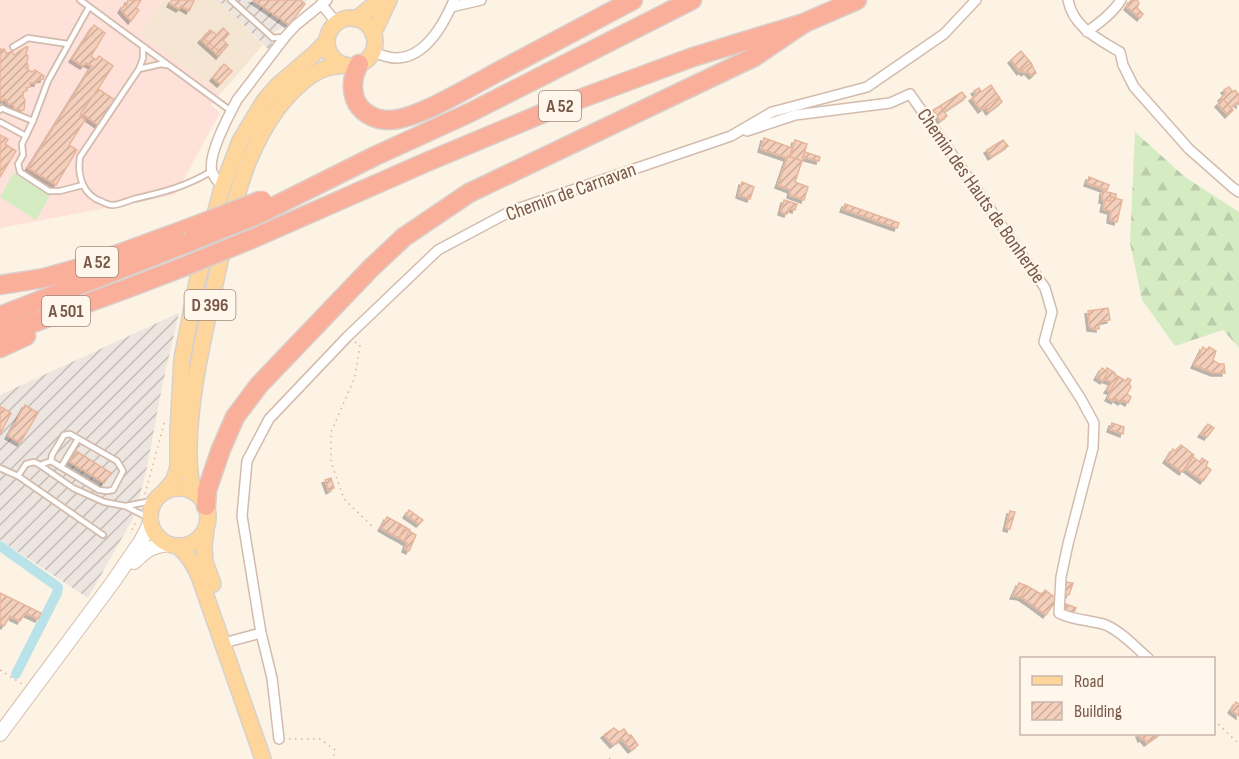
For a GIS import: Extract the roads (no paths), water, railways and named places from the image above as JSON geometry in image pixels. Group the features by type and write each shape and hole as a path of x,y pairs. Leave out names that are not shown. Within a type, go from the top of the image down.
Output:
{"highway":[{"path":"359,60 353,83 353,94 357,104 366,113 377,118 389,120 402,118 423,111 633,0"},
{"name":"A 52","path":"375,156 469,113 692,0"},
{"name":"A 52","path":"0,348 131,287 254,238 558,107 693,57 804,23 857,0"},
{"path":"206,506 207,490 235,417 259,385 370,268 404,237 469,193 754,57 804,23"},
{"name":"A 501","path":"0,316 375,156"},
{"name":"A 52","path":"0,285 44,278 190,235"},
{"name":"A 501","path":"0,335 131,287"}],"main road":[{"path":"356,19 380,0"},
{"path":"373,34 389,0"},
{"path":"356,19 369,27 375,43 359,60 338,62 328,50 327,40 331,29 342,20 356,19"},
{"name":"D 396","path":"154,497 174,480 178,467 182,359 197,282 222,188 240,141 264,101 327,40"},
{"name":"D 396","path":"194,492 190,481 189,430 195,376 230,222 247,164 264,131 288,97 314,74 327,68 359,60"},
{"path":"256,740 231,641 205,562 204,548 208,522 206,506 194,492 173,489 154,497 151,510 154,531 160,539 188,555 195,566 200,579 256,740 263,759"},
{"path":"0,734 113,582 141,541 151,521"},
{"path":"113,582 146,550 156,546 190,544 206,529"}],"street":[{"path":"359,60 403,58 421,50 441,26 452,4 481,0"},
{"name":"Chemin de Carnavan","path":"279,739 272,678 261,633 242,516 247,461 269,419 348,337 438,250 511,211 731,136 772,112 867,87 944,34 976,0"},
{"path":"1068,0 1070,11 1087,32 1120,52 1134,87 1189,149 1239,192"},
{"path":"1087,32 1121,0"},
{"path":"222,188 212,171 214,150 237,100 285,37 322,2 337,23"},
{"name":"Chemin des Hauts de Bonherbe","path":"731,136 795,115 890,103 910,94 1045,288 1052,312 1044,342 1094,423 1093,448 1061,577 1059,613 1108,626 1121,634 1147,657"},
{"path":"231,641 261,633"}],"lane":[{"path":"80,0 231,111"},
{"path":"231,0 273,38 285,37"},
{"path":"83,185 60,191 49,191 20,172 18,164 23,155 22,144 48,81 89,7"},
{"path":"14,47 28,38 68,44"},
{"path":"143,46 143,58 139,69 80,157 80,178 83,185 96,200 111,205 178,188 212,171"},
{"path":"139,69 160,64 169,65"},
{"path":"0,110 2,108 33,121"},
{"path":"0,122 26,136"},
{"path":"70,434 117,461 123,471 112,490 99,490 51,461 51,455 64,435 70,434"},
{"path":"61,467 78,439"},
{"path":"40,465 51,461"},
{"path":"18,476 26,464 34,462 73,488 104,502 125,506 151,521"},
{"path":"0,468 18,476 103,535"},
{"path":"125,506 154,497"}],"waterway":[{"path":"0,546 58,587 16,674"}]}
